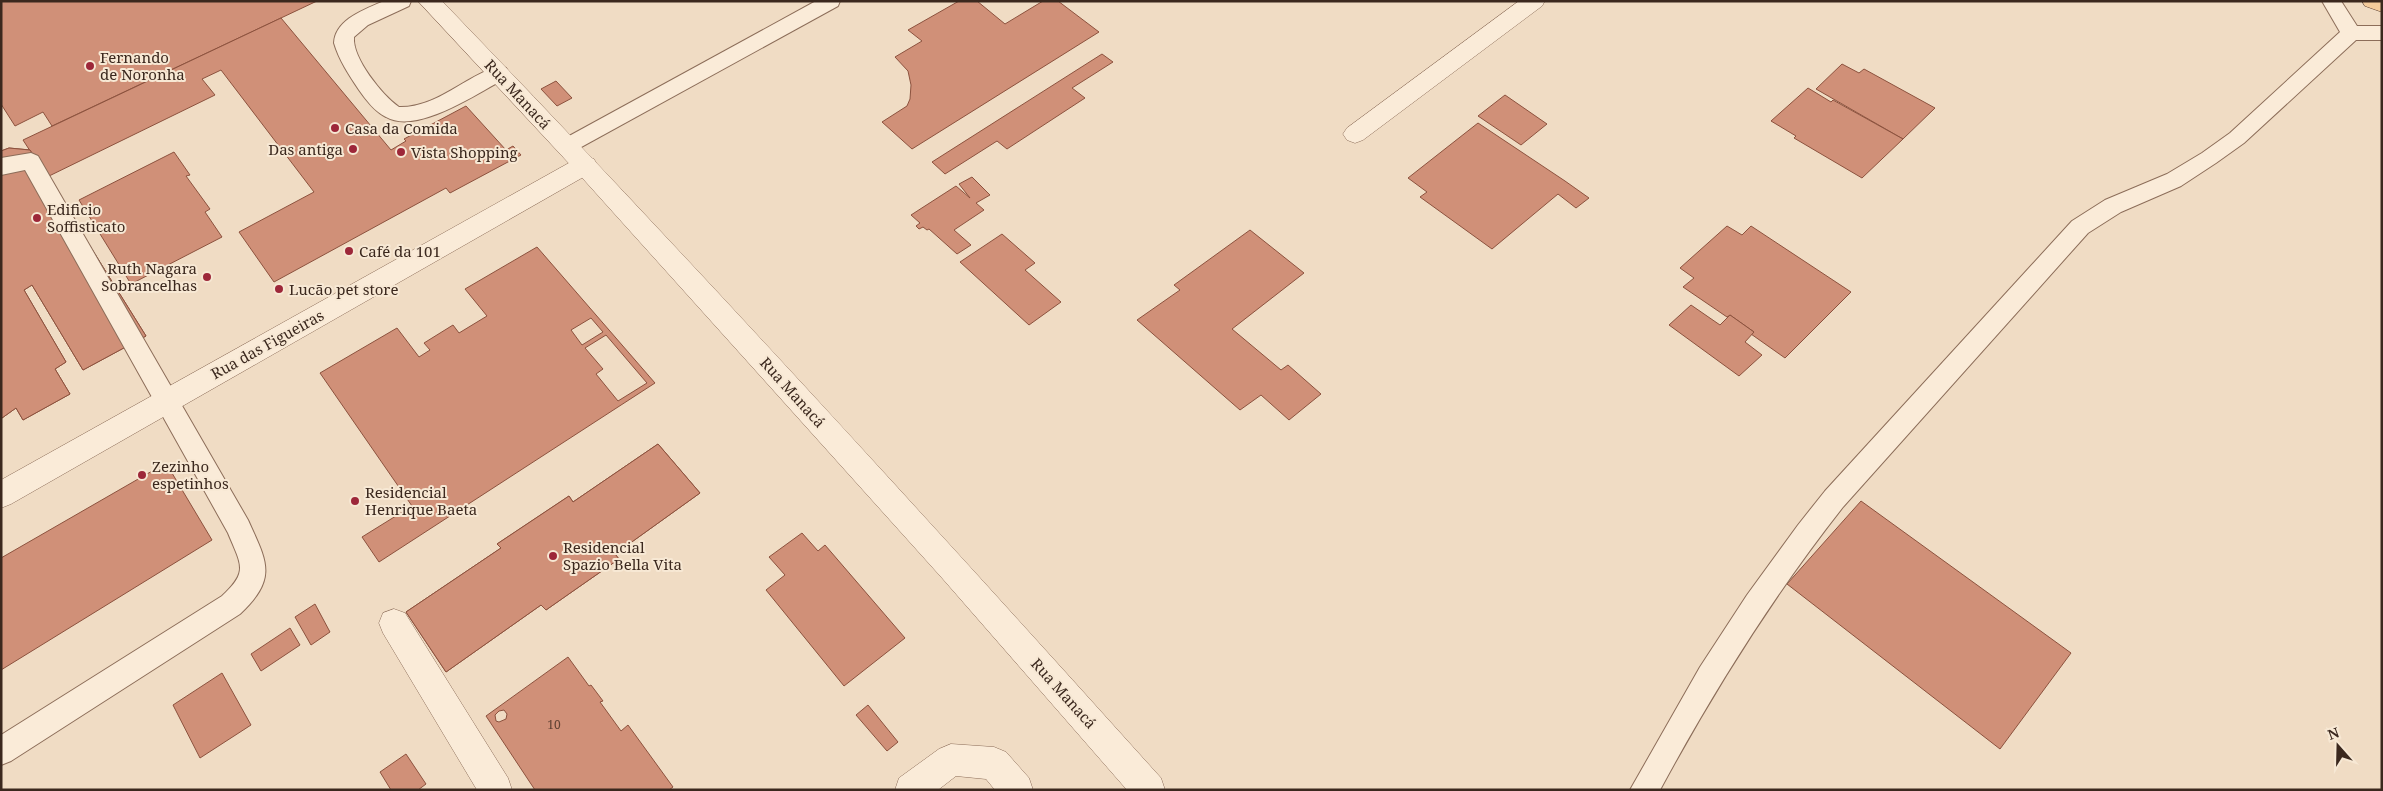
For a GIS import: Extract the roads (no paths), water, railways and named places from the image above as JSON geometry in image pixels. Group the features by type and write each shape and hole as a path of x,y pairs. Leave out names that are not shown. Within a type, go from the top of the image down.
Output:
{"main road":[{"path":"2373,1 2382,5"}],"street":[{"name":"Rua Manacá","path":"429,1 576,155 953,568 1149,790"},
{"path":"1355,134 1534,1"},
{"name":"Rua das Figueiras","path":"1,495 166,402 576,155"},
{"path":"394,623 496,790"},
{"path":"911,790 951,760 994,763 1017,790"}],"lane":[{"path":"402,1 357,23 344,35 342,42 350,62 384,105 393,112 406,114 432,107 498,72"},
{"path":"576,155 831,1"},
{"path":"2331,1 2351,33"},
{"path":"1644,790 1741,622 1798,543 1834,499 2080,227 2113,206 2174,180 2237,138 2351,33 2382,33"},
{"path":"1,167 8,164 31,161 239,528 253,564 254,578 248,590 231,605 1,752"}],"place":[{"name":"Fernando de Noronha","path":"90,66"},
{"name":"Casa da Comida","path":"335,128"},
{"name":"Das antiga","path":"353,149"},
{"name":"Vista Shopping","path":"401,152"},
{"name":"Edificio Soffisticato","path":"37,218"},
{"name":"Café da 101","path":"349,251"},
{"name":"Ruth Nagara Sobrancelhas","path":"207,277"},
{"name":"Lucão pet store","path":"279,289"},
{"name":"Zezinho espetinhos","path":"142,475"},
{"name":"Residencial Henrique Baeta","path":"355,501"},
{"name":"Residencial Spazio Bella Vita","path":"553,556"}]}
